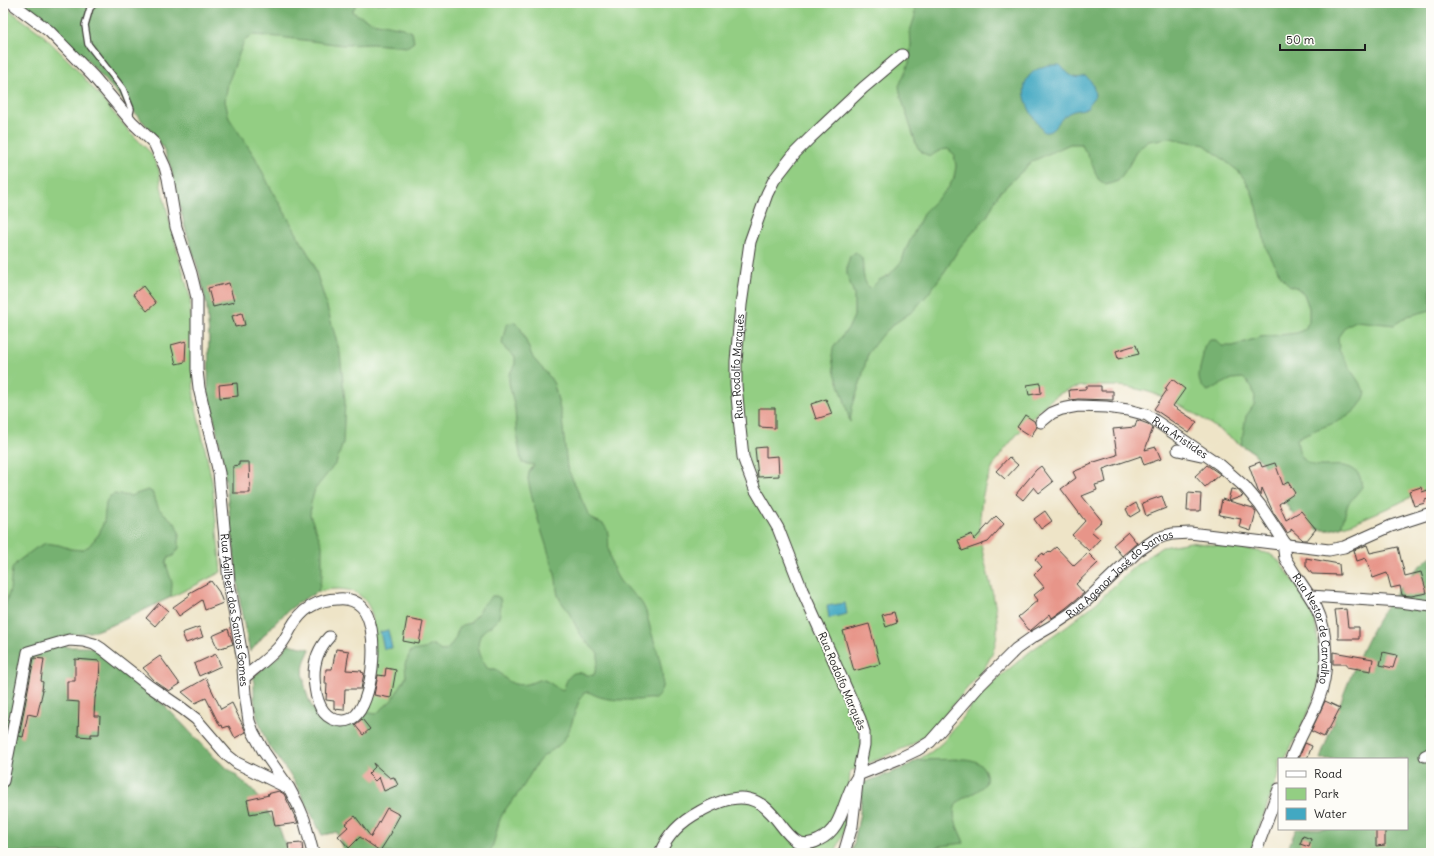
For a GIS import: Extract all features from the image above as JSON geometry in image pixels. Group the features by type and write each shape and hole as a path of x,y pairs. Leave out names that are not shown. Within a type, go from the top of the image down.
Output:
{"street":[{"name":"Rua Agilbert dos Santos Gomes","path":"12,3 49,31 93,76 129,118 154,143 160,155 168,178 175,220 191,273 196,298 199,388 219,473 229,582 242,656 247,708 253,732 264,752 289,788 304,819 313,853"},
{"name":"Rua Rodolfo Marquês","path":"844,853 852,826 858,775 865,738 862,725 802,590 778,528 755,489 746,468 743,457 740,428 736,362 741,305 750,242 767,194 774,180 794,153 863,88 902,55"},
{"name":"Rua Aristides","path":"1041,422 1052,413 1070,407 1092,406 1128,410 1147,414 1233,475 1260,504 1285,543"},
{"path":"1178,450 1207,456"},
{"name":"Rua Agenor José do Santos","path":"858,775 894,761 930,742 985,680 1016,649 1032,637 1070,614 1087,600 1138,550 1156,539 1172,534 1190,533 1285,543 1329,550 1354,544 1391,526 1431,513"},
{"name":"Rua Nestor de Carvalho","path":"1285,543 1285,558 1310,596 1320,617 1324,635 1324,677 1320,697 1298,741 1291,758"},
{"path":"1310,596 1400,602 1431,606"},
{"path":"244,678 278,648 298,618 310,607 326,600 352,600 358,603 369,618 372,628 373,656 371,675 362,707 357,715 350,720 333,720 326,716 317,699 313,671 319,651 329,637"},
{"path":"3,781 28,652 69,640 88,642 102,649 149,686 196,719 227,755 237,763 289,788"},
{"path":"660,853 678,826 689,817 722,801 736,799 748,799 764,807 796,841 803,844 810,844 820,840 837,825 851,787 858,775"},
{"path":"1255,853 1278,792"}],"lane":[{"path":"95,3 90,8 85,25 88,44 123,89 131,109 129,118"}],"green space":[{"path":"19,3 1431,3 1431,487 1353,523 1329,530 1319,530 1291,512 1262,462 1253,452 1183,407 1153,393 1129,387 1089,386 1070,389 1059,394 1047,403 1012,440 997,461 986,482 981,508 980,538 997,615 997,630 995,645 985,667 938,723 920,739 911,745 850,771 848,806 843,834 835,853 344,853 337,832 322,835 295,782 266,741 257,716 254,697 272,662 281,654 288,644 310,649 304,664 304,682 310,703 321,720 329,725 341,727 355,719 364,712 370,639 373,624 371,611 366,602 352,591 332,589 318,592 304,598 292,607 280,618 250,652 241,609 223,460 208,391 209,337 207,307 200,275 185,228 170,165 162,146 153,133 86,59 48,25"},
{"path":"19,3 357,3 352,12 372,22 403,28 412,32 414,42 407,47 372,44 343,45 253,35 244,41 228,83 225,101 229,118 255,157 269,185 313,262 340,353 345,401 343,443 336,463 315,489 311,503 310,515 322,545 322,576 318,592 307,597 289,610 272,626 250,652 241,609 223,460 208,391 209,337 207,307 200,275 184,223 170,165 162,146 153,133 86,59 48,25"},
{"path":"914,3 1431,3 1431,310 1408,316 1394,325 1356,321 1346,326 1338,337 1339,350 1366,393 1361,404 1346,417 1297,439 1300,453 1306,462 1314,465 1343,466 1352,469 1360,476 1362,487 1348,504 1341,527 1329,530 1318,529 1295,516 1262,462 1253,452 1241,445 1246,416 1254,405 1255,397 1252,387 1243,378 1232,379 1208,391 1201,385 1199,373 1204,349 1210,340 1216,340 1222,346 1233,346 1260,337 1297,333 1305,329 1309,321 1309,308 1304,294 1297,288 1289,285 1282,278 1266,248 1257,207 1246,181 1238,171 1205,145 1170,138 1149,141 1137,150 1128,167 1118,181 1106,185 1098,179 1090,159 1081,144 1070,144 1033,161 999,193 988,215 960,247 928,294 913,311 894,324 880,337 868,353 852,408 850,422 834,370 832,356 833,348 849,327 854,316 854,294 847,275 847,266 850,256 856,252 862,258 865,282 870,289 879,280 889,275 902,261 905,251 924,212 948,188 954,178 956,166 954,154 948,149 941,150 930,156 923,153 917,147 901,97 899,86 909,63 911,44 910,31 915,16"},
{"path":"3,8 9,10 42,34 73,65 129,131 151,153 159,170 161,186 190,297 194,398 212,481 221,572 117,623 95,631 64,636 65,647 147,691 166,707 215,758 253,790 280,830 288,853 3,853"},
{"path":"513,322 521,329 533,358 554,384 562,418 567,467 589,516 603,524 606,528 608,534 609,552 616,575 641,602 645,609 661,664 662,685 660,693 655,699 618,700 600,697 589,692 584,693 578,704 565,738 559,745 538,762 522,788 503,813 499,822 494,843 489,853 344,853 337,832 322,835 295,782 266,741 257,716 254,697 254,676 281,654 288,644 310,649 304,662 303,672 306,692 310,703 321,720 329,725 337,727 345,726 364,712 376,714 392,700 406,677 405,664 411,651 424,649 431,645 434,645 441,651 447,650 455,639 459,627 470,623 474,617 478,615 482,606 492,596 500,598 501,603 499,617 495,623 482,633 478,644 482,660 488,669 496,669 507,680 515,684 519,685 544,680 560,690 564,689 567,680 574,673 577,672 587,675 594,675 598,660 598,653 583,638 557,593 555,574 528,479 529,472 534,465 522,463 517,439 515,409 509,383 509,375 515,364 515,357 506,350 502,343 506,325"},
{"path":"148,490 152,492 159,509 175,523 179,532 179,548 173,556 168,558 166,562 172,583 171,597 117,623 95,631 64,636 65,647 88,647 94,649 166,707 215,758 253,790 280,830 288,853 3,853 3,612 10,590 12,569 17,562 36,548 46,543 82,550 89,546 99,534 104,521 106,503 109,497 114,494 130,496"},
{"path":"1190,542 1253,550 1270,554 1280,562 1303,594 1313,617 1317,631 1319,656 1318,687 1310,708 1285,758 1278,758 1278,776 1250,853 852,853 860,813 863,783 902,769 931,752 943,742 976,700 991,684 1032,650 1096,603 1136,565 1162,547"},
{"path":"1431,556 1431,853 1286,853 1296,830 1408,830 1408,758 1320,758 1362,649 1391,599 1410,576"},
{"path":"965,759 979,764 985,771 986,778 985,784 981,788 958,802 955,807 955,821 964,843 941,846 928,853 852,853 860,813 863,783 901,769 918,760"}],"water":[{"path":"1048,65 1060,65 1068,73 1077,78 1085,76 1093,84 1095,96 1090,102 1088,108 1068,113 1051,131 1044,132 1037,123 1027,104 1025,85 1028,77 1036,70"},
{"path":"845,603 847,614 829,618 827,606"},
{"path":"388,630 392,648 384,649 380,632"}],"building":[{"path":"229,283 234,302 213,307 208,288"},
{"path":"143,286 156,303 147,311 133,294"},
{"path":"242,313 245,325 235,327 232,316"},
{"path":"186,341 185,362 176,364 171,345"},
{"path":"1136,345 1139,354 1118,359 1116,351"},
{"path":"1172,379 1185,389 1173,406 1197,422 1189,433 1154,409 1167,390 1165,389"},
{"path":"237,383 238,396 220,398 219,385"},
{"path":"1040,383 1041,393 1029,395 1027,385"},
{"path":"1086,386 1101,386 1101,391 1113,391 1113,400 1070,400 1069,390 1086,389"},
{"path":"826,399 832,414 816,419 811,404"},
{"path":"759,408 775,408 775,428 759,427"},
{"path":"1025,415 1034,421 1037,427 1031,436 1017,427"},
{"path":"1137,420 1148,424 1153,428 1145,450 1156,447 1161,459 1144,465 1141,456 1103,469 1106,482 1095,485 1097,490 1082,496 1102,521 1091,531 1100,539 1089,551 1072,535 1085,521 1061,489 1076,478 1073,472 1092,464 1091,463 1117,455 1113,429 1135,427"},
{"path":"766,447 766,457 778,456 779,476 758,477 755,448"},
{"path":"1009,457 1018,465 1005,479 996,471"},
{"path":"239,462 249,462 250,493 233,493 233,466 239,465"},
{"path":"1260,462 1262,467 1275,463 1283,485 1288,482 1295,493 1279,504 1286,520 1301,511 1316,529 1307,540 1303,540 1291,529 1291,531 1287,533 1273,512 1262,488 1261,495 1258,491 1249,466"},
{"path":"1207,465 1220,474 1205,487 1195,476"},
{"path":"1041,466 1053,482 1039,493 1034,487 1023,500 1016,494"},
{"path":"1421,487 1422,492 1431,489 1431,498 1425,500 1425,503 1414,506 1409,491"},
{"path":"1231,489 1238,490 1243,496 1229,501 1253,508 1256,512 1251,531 1239,527 1241,519 1219,515 1222,499 1228,501"},
{"path":"1188,493 1201,494 1200,511 1187,511"},
{"path":"1162,496 1166,508 1146,516 1142,503"},
{"path":"1136,503 1140,511 1130,517 1126,509"},
{"path":"1045,511 1052,521 1041,529 1034,519"},
{"path":"996,516 1004,524 988,542 962,551 958,540 972,534 974,540"},
{"path":"1128,532 1137,543 1122,556 1113,545"},
{"path":"1367,545 1370,553 1398,547 1405,576 1421,572 1427,593 1411,596 1402,595 1400,586 1391,588 1387,573 1373,578 1366,558 1357,561 1354,550"},
{"path":"1056,547 1074,566 1088,553 1098,563 1076,584 1084,593 1052,618 1050,614 1030,631 1018,617 1038,600 1034,595 1044,587 1034,575 1042,567 1035,559 1043,553 1044,555 1049,551 1050,552"},
{"path":"1306,558 1339,564 1340,575 1312,574 1306,566"},
{"path":"211,581 219,592 223,603 205,610 202,600 179,616 173,607 190,595 189,593"},
{"path":"159,603 168,611 155,626 146,618"},
{"path":"1346,609 1348,627 1359,627 1359,639 1338,639 1338,625 1335,610"},
{"path":"894,612 897,623 886,627 882,615"},
{"path":"407,618 423,621 419,644 403,641"},
{"path":"869,624 880,664 854,671 843,631"},
{"path":"199,627 203,637 186,643 182,633"},
{"path":"228,629 233,644 218,649 212,636"},
{"path":"336,649 349,651 346,670 362,671 361,672 364,673 361,689 345,689 344,710 334,709 334,701 326,700 326,669 332,669"},
{"path":"1333,652 1373,659 1371,671 1347,667 1347,664 1333,664"},
{"path":"1383,652 1397,655 1393,668 1380,665"},
{"path":"216,654 221,666 199,676 194,664"},
{"path":"160,656 180,684 169,691 155,681 143,668"},
{"path":"34,658 44,659 41,681 43,682 43,690 37,716 28,714 23,737 19,736"},
{"path":"75,659 100,661 99,682 95,698 94,716 100,716 99,734 91,734 91,737 78,736 79,702 67,701 67,681 75,681"},
{"path":"386,668 396,670 391,698 374,695 378,675 385,676"},
{"path":"206,678 221,709 232,703 246,732 235,738 229,726 223,728 222,725 220,726 206,698 195,703 182,692"},
{"path":"1325,701 1340,708 1324,737 1311,731"},
{"path":"362,719 370,729 363,735 355,725"},
{"path":"1305,743 1312,746 1307,758 1299,758"},
{"path":"373,763 390,778 394,777 398,785 384,791 379,777 375,781 368,774 375,767"},
{"path":"279,791 284,794 298,823 275,826 272,810 250,814 247,800"},
{"path":"387,808 400,815 391,831 392,832 380,851 360,837 349,848 338,836 348,827 345,824 355,816 371,837"},
{"path":"1376,830 1385,830 1385,845 1376,846"},
{"path":"1303,836 1311,839 1309,847 1300,844"},
{"path":"302,843 303,853 289,853 288,844"}]}
